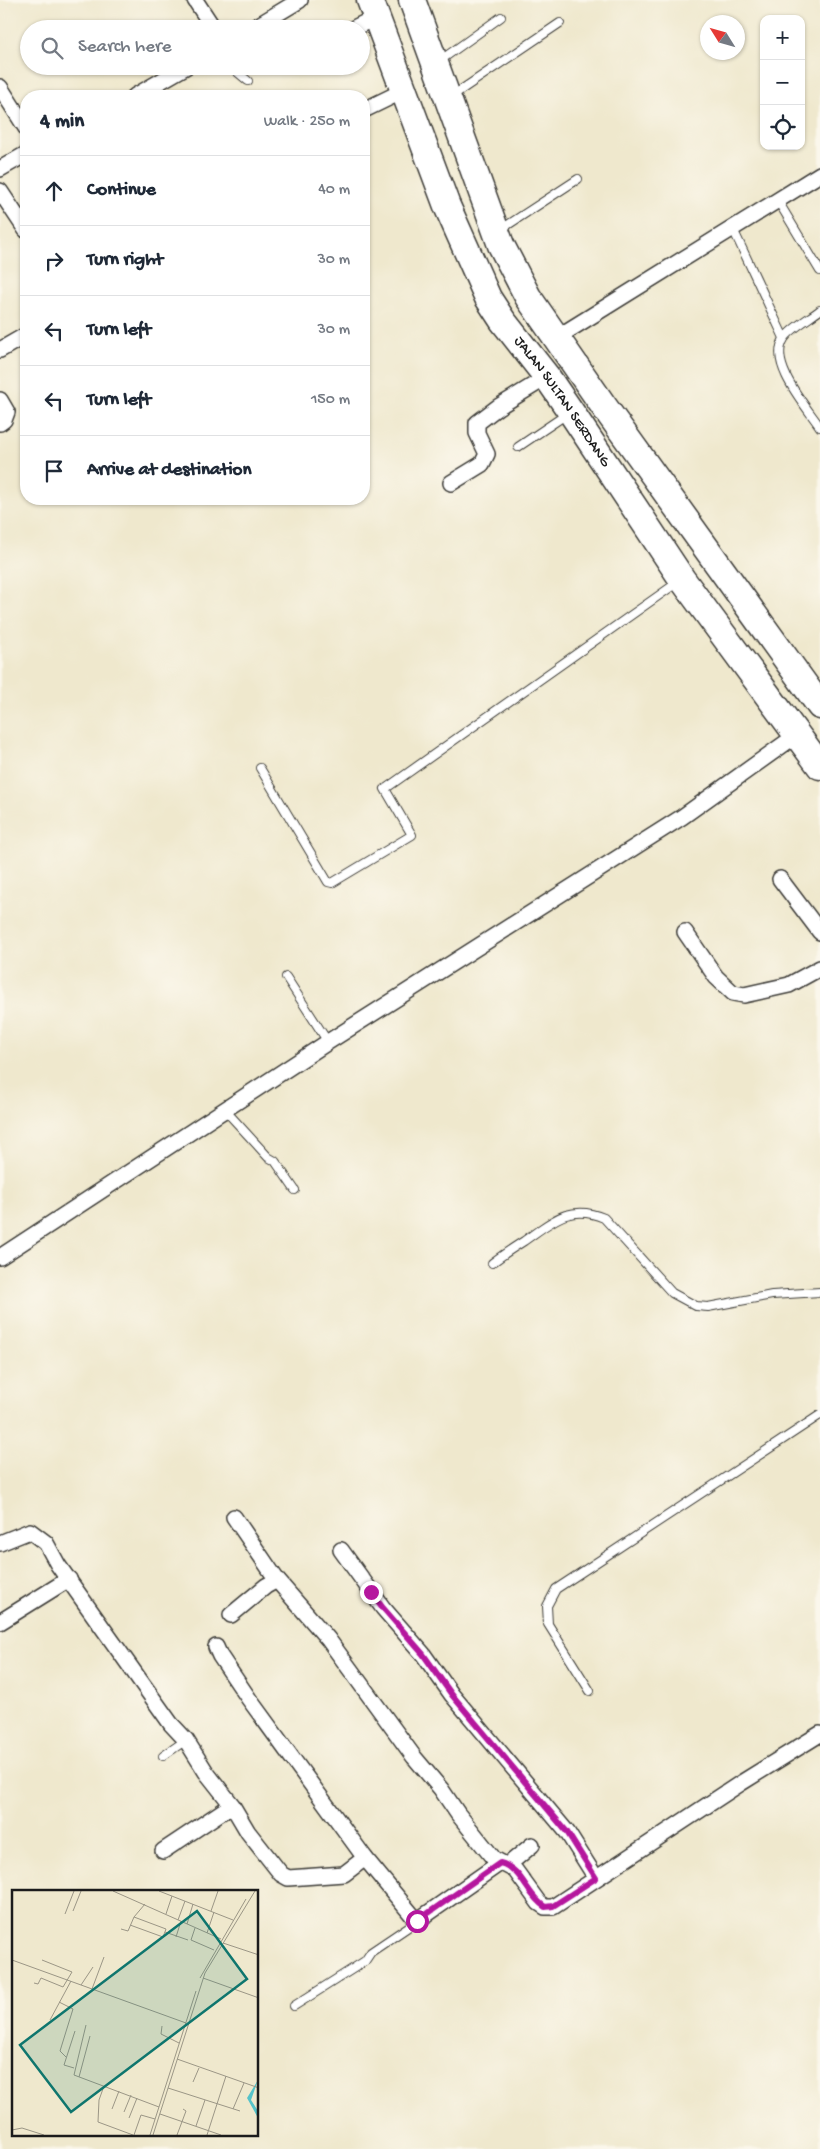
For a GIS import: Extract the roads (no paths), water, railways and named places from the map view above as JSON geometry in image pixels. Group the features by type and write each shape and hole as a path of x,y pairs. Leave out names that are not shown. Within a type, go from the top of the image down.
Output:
{"highway":[{"name":"JALAN SULTAN SERDANG","path":"415,1 501,245 528,297 545,325 820,706"},
{"name":"JALAN SULTAN SERDANG","path":"373,9 447,206 481,283 503,321 547,376 682,579 820,766"}],"street":[{"path":"195,0 208,20"},
{"path":"267,20 300,0"},
{"path":"361,20 373,9"},
{"path":"145,90 171,75"},
{"path":"0,87 20,119"},
{"path":"370,107 403,91"},
{"path":"0,169 20,157"},
{"path":"556,338 820,174"},
{"path":"0,191 20,221"},
{"path":"0,350 20,338"},
{"path":"451,483 486,460 487,454 477,434 477,423 498,407 547,376"},
{"path":"0,400 6,412 4,420 0,423"},
{"path":"0,1258 328,1042 682,817 798,734"},
{"path":"780,879 820,932"},
{"path":"685,932 716,977 733,993 744,995 790,985 820,968"},
{"path":"234,1517 277,1580 328,1639 414,1758 441,1789 458,1814 504,1864 517,1873 539,1903 545,1907 553,1906 645,1848 740,1783 819,1739"},
{"path":"0,1543 28,1531 34,1532 46,1544 171,1724 186,1740 206,1772 232,1805 248,1832 279,1871 288,1878 344,1874 365,1858"},
{"path":"341,1550 383,1608 423,1654 452,1695 567,1832 596,1878"},
{"path":"0,1622 69,1579"},
{"path":"231,1615 266,1586 277,1580"},
{"path":"216,1646 220,1656 249,1699 365,1858 417,1921 532,1845"},
{"path":"163,1850 232,1805"}],"lane":[{"path":"436,63 501,17"},
{"path":"448,98 560,23"},
{"path":"241,75 248,81"},
{"path":"497,233 578,179"},
{"path":"778,201 820,271"},
{"path":"733,229 784,338"},
{"path":"820,310 784,338 779,350 783,370 820,426"},
{"path":"518,447 571,412"},
{"path":"260,768 328,882 332,883 412,835 385,789 682,579"},
{"path":"286,977 328,1042"},
{"path":"225,1110 268,1157 275,1161 295,1190"},
{"path":"492,1262 551,1220 568,1214 583,1212 593,1213 604,1218 672,1292 696,1306 708,1307 772,1295 820,1292"},
{"path":"590,1691 548,1624 547,1606 556,1590 820,1415"},
{"path":"163,1756 186,1740"},
{"path":"294,2006 365,1961 371,1952 417,1921"}]}
